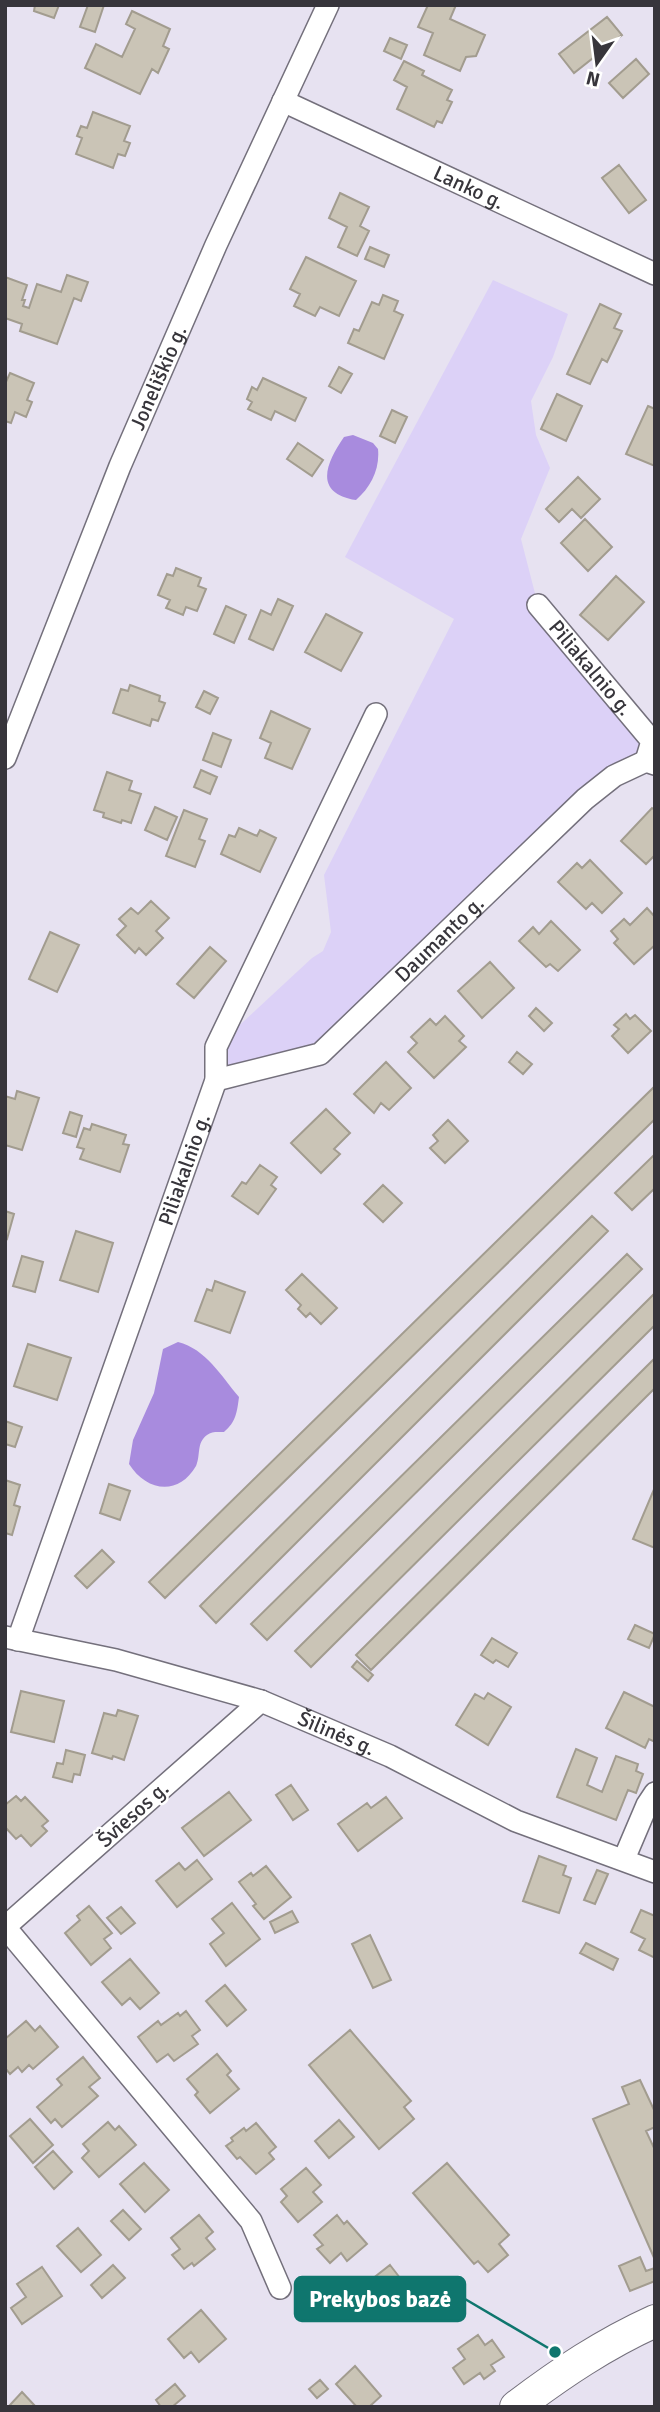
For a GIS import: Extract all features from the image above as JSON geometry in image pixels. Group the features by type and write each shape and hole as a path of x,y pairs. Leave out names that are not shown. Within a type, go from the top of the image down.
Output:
{"street":[{"name":"Joneliškio g.","path":"5,758 120,466 216,244 328,5"},
{"name":"Lanko g.","path":"282,100 655,274"},
{"name":"Piliakalnio g.","path":"538,605 652,741 650,762"},
{"name":"Piliakalnio g.","path":"12,1639 216,1080 216,1047 376,714"},
{"name":"Daumanto g.","path":"216,1080 320,1054 585,799 614,776 650,762"},
{"name":"Šilinės g.","path":"12,1639 116,1660 261,1700 390,1756 516,1821 655,1872"},
{"name":"Šviesos g.","path":"5,1927 261,1700"},
{"path":"624,1859 647,1805 655,1793"},
{"path":"5,1927 251,2221 280,2288"},
{"path":"516,2407 566,2369 619,2337 655,2321"}],"shaded area":[{"path":"493,280 568,314 553,357 531,401 536,435 550,468 521,539 538,605 652,741 320,1054 216,1080 216,1047 312,958 323,951 331,932 324,875 454,619 345,557"},
{"path":"353,435 373,443 378,449 378,464 373,477 356,500 333,491 327,476 332,457 344,437"},
{"path":"178,1342 205,1357 239,1397 237,1412 231,1424 224,1432 211,1433 204,1438 196,1466 189,1476 180,1483 162,1487 144,1480 129,1464 133,1440 154,1393 163,1349"}],"building":[{"path":"35,5 59,5 54,18 34,11"},
{"path":"88,5 104,5 95,32 80,27"},
{"path":"428,5 456,5 450,19 485,35 476,56 466,57 460,71 424,55 433,33 418,27"},
{"path":"132,11 170,29 163,46 169,49 158,73 152,69 140,94 85,68 96,44 122,57 135,29 126,24"},
{"path":"607,17 622,35 574,73 559,54"},
{"path":"390,38 407,45 401,59 384,51"},
{"path":"636,59 649,74 623,98 609,83"},
{"path":"404,61 424,71 422,75 452,90 447,100 452,102 442,123 437,121 434,127 397,109 407,87 394,80"},
{"path":"93,112 130,126 124,141 130,143 125,156 118,154 113,168 76,154 82,138 77,136 81,126 87,128"},
{"path":"619,165 646,200 629,213 602,178"},
{"path":"340,193 369,207 360,226 369,231 357,256 338,247 347,227 329,218"},
{"path":"370,247 389,255 384,267 365,259"},
{"path":"306,257 356,281 339,316 320,307 315,316 294,306 300,294 290,289"},
{"path":"67,275 88,282 81,301 74,298 57,344 20,331 22,324 5,318 5,277 27,285 22,300 25,300 23,306 29,308 37,284 61,292"},
{"path":"383,295 398,301 394,311 403,315 384,359 348,343 354,329 359,331 372,302 379,305"},
{"path":"600,304 621,314 614,328 622,331 607,362 602,359 590,384 567,374"},
{"path":"339,367 352,374 341,393 329,386"},
{"path":"10,373 34,383 27,400 32,402 26,417 15,412 11,423 5,421 5,384"},
{"path":"263,378 306,398 295,421 275,411 271,420 248,409 252,402 247,399 252,387 257,390"},
{"path":"557,394 582,406 566,441 541,429"},
{"path":"648,406 655,409 655,466 626,454"},
{"path":"392,410 407,417 395,443 380,436"},
{"path":"298,443 323,460 312,476 287,459"},
{"path":"578,477 600,499 581,518 572,509 559,522 546,509"},
{"path":"585,519 612,547 588,571 561,543"},
{"path":"176,568 201,578 198,586 206,589 197,611 186,607 183,615 166,608 170,600 158,595 167,574 173,576"},
{"path":"616,576 644,602 608,640 580,615"},
{"path":"278,599 293,606 273,650 249,639 261,610 271,615"},
{"path":"226,606 246,615 234,643 214,634"},
{"path":"326,614 362,633 341,671 305,652"},
{"path":"130,685 160,696 159,701 165,703 158,721 152,719 150,726 113,713 121,689 128,691"},
{"path":"204,691 218,698 210,714 196,707"},
{"path":"271,711 310,729 292,769 265,758 271,743 260,738"},
{"path":"213,733 231,740 221,767 203,760"},
{"path":"201,770 217,777 210,794 194,787"},
{"path":"107,772 132,781 129,790 141,794 131,823 103,817 104,813 94,810"},
{"path":"155,807 177,817 167,840 145,830"},
{"path":"652,808 655,810 655,855 646,864 621,841"},
{"path":"184,810 207,819 199,839 205,841 195,867 166,856"},
{"path":"239,828 257,836 260,830 276,838 260,872 221,854 229,835 235,837"},
{"path":"590,860 622,893 602,913 592,903 586,909 558,882 577,863 582,868"},
{"path":"151,901 169,918 156,931 163,938 146,955 139,948 135,953 117,935 126,926 119,919 131,908 138,914"},
{"path":"647,908 655,917 655,945 634,964 614,943 618,939 611,931 624,919 630,925"},
{"path":"551,921 580,950 558,971 550,964 546,967 519,941 533,927 539,934"},
{"path":"50,932 79,945 57,992 29,979"},
{"path":"210,947 226,961 194,998 177,984"},
{"path":"490,962 514,988 482,1018 458,991"},
{"path":"536,1008 552,1023 544,1031 529,1016"},
{"path":"626,1014 630,1019 635,1015 651,1031 628,1053 612,1036 619,1029 614,1025"},
{"path":"445,1016 464,1036 459,1041 466,1047 434,1078 408,1052 417,1043 411,1037 430,1019 436,1025"},
{"path":"517,1052 532,1064 523,1074 509,1062"},
{"path":"386,1062 411,1088 389,1110 381,1103 374,1113 354,1094"},
{"path":"655,1086 655,1119 165,1598 149,1582"},
{"path":"17,1091 39,1098 22,1150 5,1145 5,1096 15,1099"},
{"path":"326,1109 350,1133 334,1149 340,1154 321,1173 291,1143"},
{"path":"70,1112 82,1116 76,1137 63,1133"},
{"path":"448,1120 468,1141 445,1163 430,1148 438,1141 433,1135"},
{"path":"92,1124 126,1135 123,1144 129,1145 120,1172 80,1159 84,1149 77,1147 84,1128 90,1130"},
{"path":"655,1154 655,1188 632,1210 615,1193"},
{"path":"260,1165 277,1177 271,1185 276,1189 258,1214 232,1196 242,1182 246,1184"},
{"path":"383,1185 402,1203 383,1222 364,1204"},
{"path":"5,1211 14,1214 7,1239 5,1238"},
{"path":"592,1216 608,1231 216,1623 200,1606"},
{"path":"76,1231 113,1243 98,1292 60,1280"},
{"path":"627,1254 642,1269 267,1640 251,1624"},
{"path":"22,1256 43,1262 35,1292 13,1286"},
{"path":"302,1274 337,1308 321,1324 310,1313 306,1317 298,1309 301,1305 286,1290"},
{"path":"215,1281 245,1292 230,1333 195,1321 207,1289 212,1291"},
{"path":"655,1293 655,1325 311,1667 295,1651"},
{"path":"28,1344 71,1358 57,1400 14,1386"},
{"path":"655,1358 655,1388 371,1670 356,1655"},
{"path":"5,1421 22,1427 15,1447 5,1444"},
{"path":"5,1480 20,1485 14,1505 20,1507 12,1535 5,1533"},
{"path":"109,1484 130,1491 120,1520 100,1513"},
{"path":"655,1487 655,1548 633,1539"},
{"path":"102,1550 114,1562 87,1588 75,1576"},
{"path":"635,1625 655,1634 649,1648 628,1639"},
{"path":"492,1638 517,1653 508,1667 496,1660 493,1663 481,1655"},
{"path":"357,1661 373,1675 368,1681 352,1667"},
{"path":"21,1691 64,1701 54,1742 11,1732"},
{"path":"624,1692 655,1707 655,1742 649,1739 645,1748 606,1728"},
{"path":"488,1693 511,1707 488,1745 456,1725 475,1694 484,1699"},
{"path":"118,1710 138,1716 124,1760 92,1753 104,1713 116,1716"},
{"path":"576,1749 597,1758 587,1785 602,1792 616,1756 638,1764 636,1771 643,1774 636,1793 628,1790 616,1820 557,1797"},
{"path":"66,1750 85,1755 80,1775 74,1774 72,1782 53,1777 57,1763 63,1764"},
{"path":"291,1785 308,1810 293,1820 276,1795"},
{"path":"229,1792 251,1820 204,1856 182,1828"},
{"path":"16,1796 21,1801 25,1797 48,1821 42,1826 47,1831 31,1846 21,1835 16,1839 5,1827 5,1805"},
{"path":"386,1797 402,1818 358,1851 338,1824 367,1803 371,1808"},
{"path":"539,1856 566,1866 563,1875 571,1878 559,1913 523,1901"},
{"path":"197,1860 212,1879 177,1907 156,1881 179,1863 185,1870"},
{"path":"266,1866 291,1897 264,1919 239,1882"},
{"path":"597,1870 608,1874 595,1904 584,1900"},
{"path":"232,1903 260,1939 226,1966 210,1944 224,1933 212,1919"},
{"path":"89,1906 112,1933 104,1939 111,1948 91,1965 65,1933 80,1920 77,1916"},
{"path":"121,1907 135,1923 121,1934 107,1918"},
{"path":"641,1910 655,1916 655,1958 639,1950 645,1939 631,1932"},
{"path":"292,1911 298,1922 275,1933 270,1922"},
{"path":"370,1935 391,1980 373,1988 352,1944"},
{"path":"586,1943 618,1959 613,1970 580,1953"},
{"path":"130,1959 159,1993 140,2009 130,1998 122,2005 102,1982"},
{"path":"225,1985 246,2010 227,2026 206,2001"},
{"path":"186,2011 200,2030 192,2036 198,2044 174,2061 168,2054 157,2062 138,2037 158,2021 161,2025 178,2013 180,2016"},
{"path":"26,2021 35,2031 40,2026 58,2047 33,2069 29,2065 22,2072 18,2067 10,2074 5,2068 5,2039"},
{"path":"350,2030 411,2101 404,2107 414,2119 379,2149 309,2065"},
{"path":"217,2054 231,2071 227,2075 239,2089 210,2113 195,2095 198,2092 187,2079"},
{"path":"83,2057 100,2078 89,2087 98,2096 62,2127 55,2119 51,2123 37,2107 62,2085 57,2079"},
{"path":"640,2080 655,2112 655,2127 646,2131 655,2150 655,2260 593,2119 629,2104 622,2087"},
{"path":"30,2119 53,2145 33,2163 10,2136"},
{"path":"339,2120 354,2137 329,2158 315,2141"},
{"path":"108,2122 115,2130 119,2126 136,2145 99,2177 82,2158 89,2151 83,2144"},
{"path":"256,2123 276,2147 269,2153 274,2159 256,2174 226,2146 233,2141 231,2138 244,2128 246,2131"},
{"path":"53,2151 72,2172 54,2189 35,2167"},
{"path":"144,2163 169,2190 145,2212 120,2184"},
{"path":"447,2163 509,2235 499,2244 508,2255 488,2272 478,2261 474,2264 413,2193"},
{"path":"306,2168 321,2185 313,2192 322,2202 298,2222 281,2202 287,2196 281,2189"},
{"path":"123,2210 141,2229 129,2240 111,2221"},
{"path":"199,2215 213,2232 206,2238 215,2249 194,2266 192,2263 184,2269 172,2255 180,2249 171,2238"},
{"path":"337,2215 344,2224 347,2221 367,2244 347,2261 341,2253 330,2263 317,2249 323,2245 314,2235"},
{"path":"78,2228 101,2255 81,2272 57,2246"},
{"path":"640,2257 646,2271 655,2268 655,2281 630,2291 619,2266"},
{"path":"113,2265 125,2278 102,2298 91,2285"},
{"path":"390,2265 407,2287 376,2312 358,2290"},
{"path":"42,2267 62,2296 22,2324 11,2308 26,2297 17,2284"},
{"path":"201,2310 226,2339 199,2362 191,2352 184,2358 168,2339"},
{"path":"478,2335 485,2345 492,2340 504,2357 491,2365 495,2371 484,2379 480,2373 464,2384 453,2368 465,2359 458,2349"},
{"path":"355,2366 381,2396 369,2407 357,2407 336,2384"},
{"path":"320,2380 328,2389 317,2398 309,2389"},
{"path":"175,2384 185,2396 172,2407 161,2407 156,2400"},
{"path":"22,2392 36,2407 10,2405"}],"place":[{"name":"Prekybos bazė","path":"555,2352"}]}
